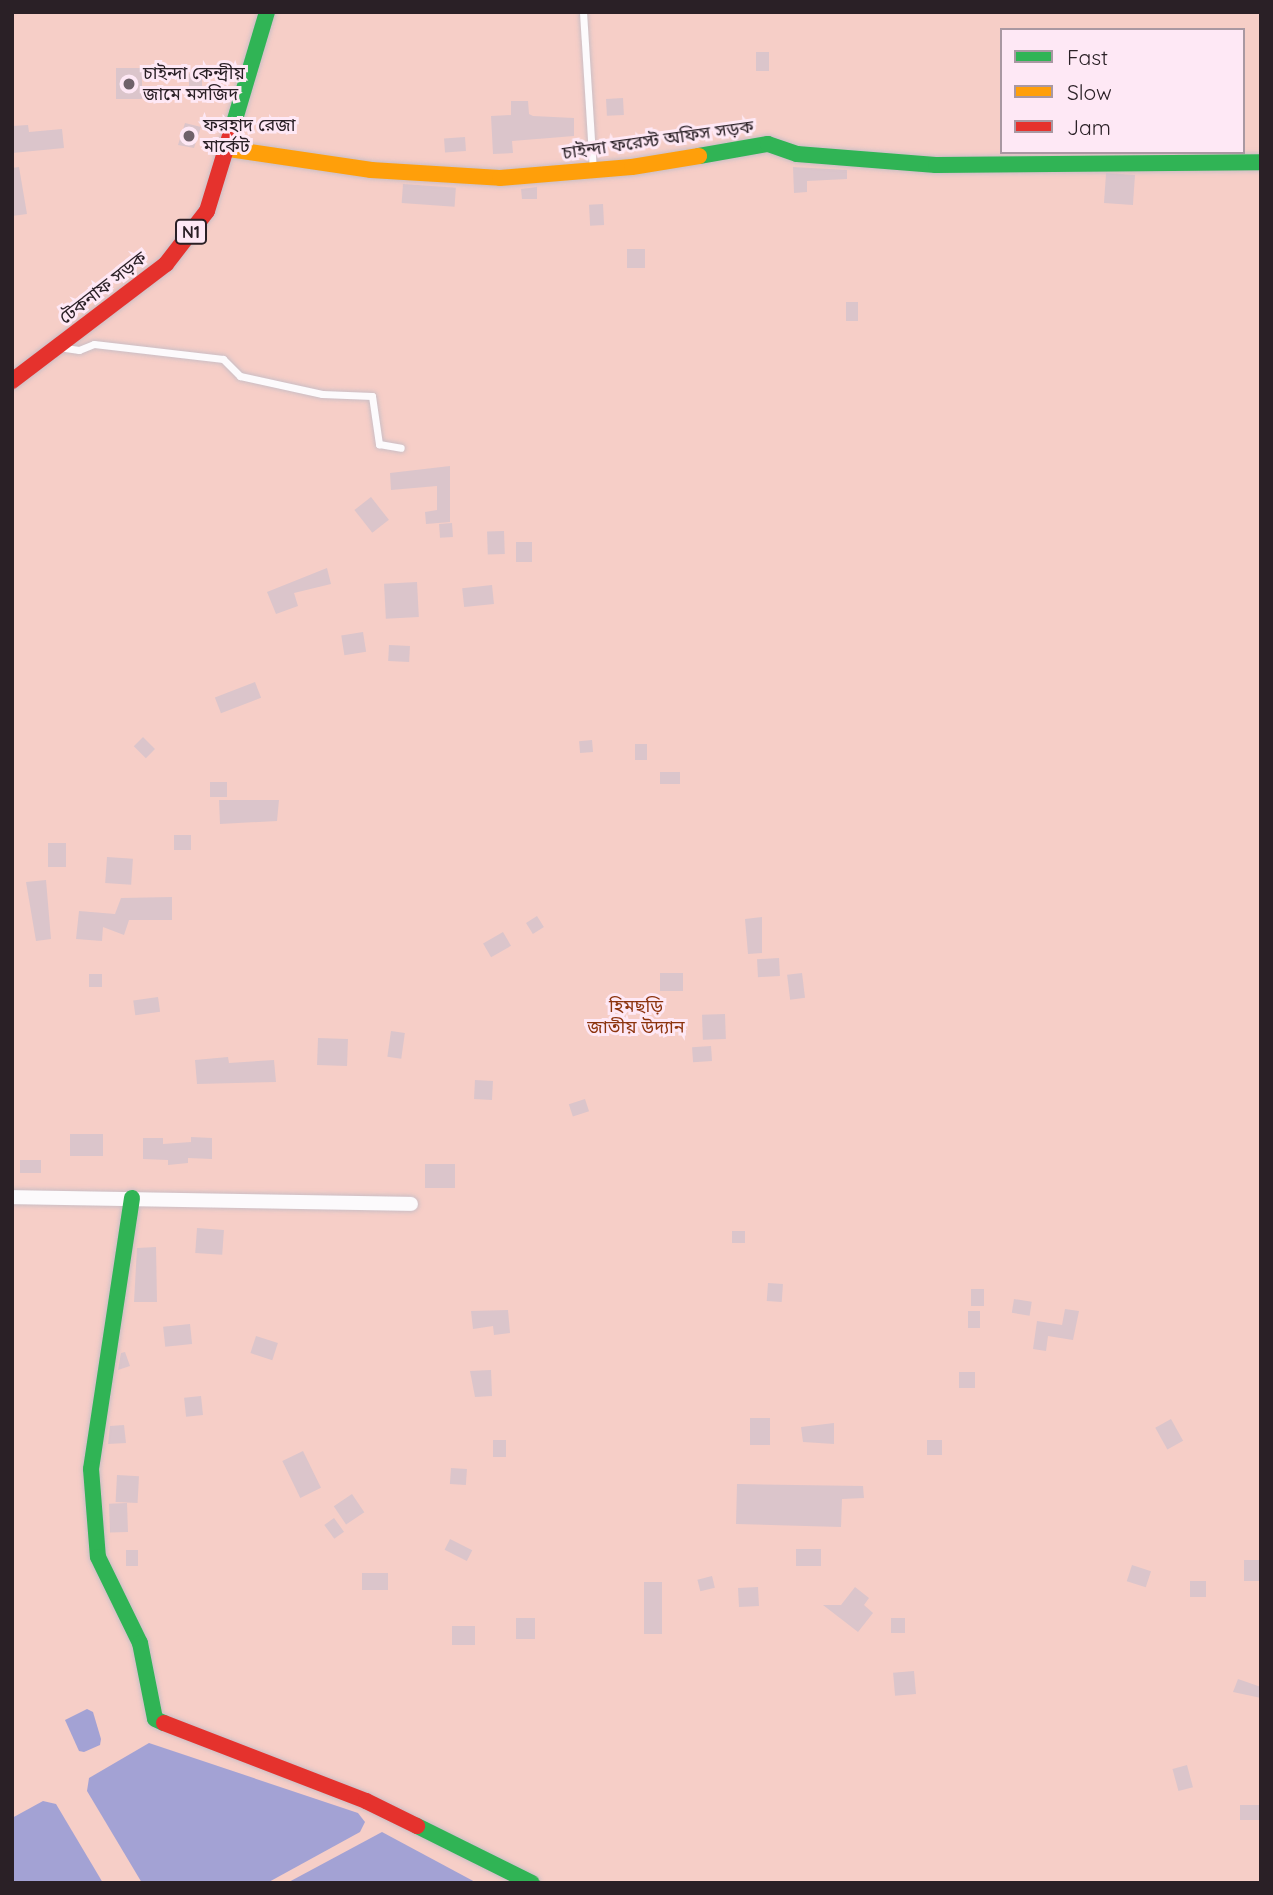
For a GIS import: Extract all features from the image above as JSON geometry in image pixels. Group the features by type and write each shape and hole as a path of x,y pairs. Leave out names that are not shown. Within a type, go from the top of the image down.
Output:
{"main road":[{"name":"টেকনাফ সড়ক","path":"12,381 166,264 206,211 229,149 267,12"},
{"name":"চাইন্দা ফরেস্ট অফিস সড়ক","path":"229,149 371,170 487,177 593,170 768,144 797,153 936,165 1261,162"},
{"path":"132,1198 91,1469 98,1558 140,1643 155,1718 366,1801 532,1883"}],"street":[{"path":"12,1197 411,1204"}],"lane":[{"path":"583,12 593,170"},
{"path":"58,347 79,350 94,344 223,359 240,376 322,394 372,396 379,444 401,448"}],"green space":[{"name":"হিমছড়ি জাতীয় উদ্যান","path":"12,12 1261,12 1261,1883 12,1883"}],"water":[{"path":"87,1709 93,1712 101,1739 100,1745 84,1752 79,1751 65,1720"},
{"path":"149,1743 358,1813 365,1822 360,1832 267,1883 142,1883 87,1791 89,1778"},
{"path":"43,1801 56,1804 103,1883 12,1883 12,1818"},
{"path":"382,1832 477,1883 287,1883"}],"building":[{"path":"756,52 769,52 769,71 756,71"},
{"name":"চাইন্দা কেন্দ্রীয় জামে মসজিদ","path":"116,68 142,68 142,99 116,99"},
{"path":"189,74 202,74 202,94 189,94"},
{"path":"623,98 624,115 607,116 606,99"},
{"path":"511,101 528,101 529,114 533,116 574,118 574,136 512,141 513,153 493,154 491,116 511,115"},
{"name":"ফরহাদ রেজা মার্কেট","path":"185,123 201,127 194,148 178,145"},
{"path":"28,125 29,132 62,129 64,148 12,153 12,126"},
{"path":"465,137 466,151 445,152 444,138"},
{"path":"19,167 27,214 12,216 12,168"},
{"path":"793,167 847,170 847,179 807,181 807,192 794,193"},
{"path":"1106,173 1135,175 1133,205 1104,203"},
{"path":"403,184 456,188 455,207 402,203"},
{"path":"537,187 537,199 522,199 521,189"},
{"path":"603,204 604,225 590,226 589,205"},
{"path":"627,249 645,249 645,268 627,268"},
{"path":"846,302 858,302 858,321 846,321"},
{"path":"450,466 450,522 426,524 425,512 437,510 437,486 391,490 390,473"},
{"path":"371,497 389,520 372,533 354,510"},
{"path":"452,523 453,537 440,538 439,524"},
{"path":"504,531 505,554 488,555 487,532"},
{"path":"516,542 532,542 532,562 516,562"},
{"path":"327,568 331,584 294,593 298,606 276,614 267,592"},
{"path":"417,582 419,617 386,619 384,584"},
{"path":"492,585 494,604 464,607 462,588"},
{"path":"363,632 366,652 344,655 341,635"},
{"path":"389,645 410,646 409,662 388,661"},
{"path":"255,682 261,698 221,713 215,697"},
{"path":"143,737 155,749 146,758 134,746"},
{"path":"592,740 593,752 580,753 579,741"},
{"path":"635,744 647,744 647,760 635,760"},
{"path":"660,772 680,772 680,784 660,784"},
{"path":"210,782 227,782 227,797 210,797"},
{"path":"219,800 279,800 277,821 220,824"},
{"path":"174,835 191,835 191,850 174,850"},
{"path":"48,843 66,843 66,867 48,867"},
{"path":"107,857 133,859 131,885 105,883"},
{"path":"46,880 51,939 36,941 26,882"},
{"path":"172,897 172,920 129,920 124,935 103,927 102,941 76,939 79,911 115,914 121,898"},
{"path":"537,916 544,927 533,934 526,923"},
{"path":"762,917 762,953 748,954 745,919"},
{"path":"503,932 511,946 491,957 483,944"},
{"path":"779,958 780,976 758,977 757,959"},
{"path":"660,973 683,973 683,991 660,991"},
{"path":"802,973 805,998 790,1000 787,975"},
{"path":"89,974 102,974 102,987 89,987"},
{"path":"158,997 160,1012 135,1015 133,1000"},
{"path":"725,1014 726,1039 703,1040 702,1015"},
{"path":"391,1031 405,1033 401,1059 387,1057"},
{"path":"318,1038 348,1039 347,1066 317,1065"},
{"path":"711,1046 712,1061 693,1062 692,1047"},
{"path":"228,1057 229,1063 274,1060 276,1082 197,1084 195,1060"},
{"path":"475,1080 493,1081 492,1100 474,1099"},
{"path":"585,1099 589,1111 573,1117 569,1104"},
{"path":"70,1134 103,1134 103,1156 70,1156"},
{"path":"191,1137 212,1138 212,1159 188,1158 188,1163 168,1165 168,1160 143,1159 143,1138 163,1138 163,1144 191,1142"},
{"path":"20,1160 41,1160 41,1173 20,1173"},
{"path":"425,1164 455,1164 455,1188 425,1188"},
{"path":"197,1228 224,1230 222,1255 195,1253"},
{"path":"732,1231 745,1231 745,1243 732,1243"},
{"path":"156,1247 157,1302 134,1302 137,1248"},
{"path":"768,1283 783,1284 782,1302 767,1301"},
{"path":"971,1289 984,1289 984,1306 971,1306"},
{"path":"1014,1299 1032,1302 1030,1316 1012,1313"},
{"path":"1065,1309 1079,1311 1073,1340 1048,1336 1046,1351 1033,1349 1037,1321 1062,1325"},
{"path":"508,1310 510,1333 494,1335 493,1326 473,1329 471,1311"},
{"path":"968,1311 980,1311 980,1328 968,1328"},
{"path":"190,1324 192,1344 165,1347 163,1327"},
{"path":"256,1336 278,1343 272,1360 250,1353"},
{"path":"125,1352 130,1366 118,1370 121,1353"},
{"path":"491,1370 492,1396 475,1397 470,1371"},
{"path":"959,1372 975,1372 975,1388 959,1388"},
{"path":"201,1396 203,1415 186,1417 184,1398"},
{"path":"750,1418 770,1418 770,1445 750,1445"},
{"path":"1171,1419 1183,1441 1167,1450 1155,1428"},
{"path":"834,1423 834,1444 803,1442 801,1427"},
{"path":"124,1425 126,1443 108,1444 110,1426"},
{"path":"493,1440 506,1440 506,1457 493,1457"},
{"path":"927,1440 942,1440 942,1455 927,1455"},
{"path":"303,1451 321,1488 300,1498 282,1461"},
{"path":"451,1468 467,1469 466,1485 450,1484"},
{"path":"117,1475 139,1476 138,1503 116,1502"},
{"path":"737,1484 863,1486 864,1498 842,1499 841,1527 736,1524"},
{"path":"352,1494 364,1512 346,1525 334,1506"},
{"path":"127,1503 128,1532 110,1533 109,1504"},
{"path":"334,1518 344,1532 334,1539 324,1525"},
{"path":"450,1539 472,1550 467,1561 445,1550"},
{"path":"796,1549 821,1549 821,1566 796,1566"},
{"path":"126,1550 138,1550 138,1566 126,1566"},
{"path":"1244,1560 1261,1560 1261,1581 1244,1581"},
{"path":"1132,1565 1151,1571 1146,1587 1127,1581"},
{"path":"362,1573 388,1573 388,1590 362,1590"},
{"path":"712,1576 715,1588 700,1591 697,1580"},
{"path":"1190,1581 1206,1581 1206,1597 1190,1597"},
{"path":"644,1582 662,1582 662,1634 644,1634"},
{"path":"758,1587 759,1606 739,1607 738,1588"},
{"path":"855,1587 869,1598 864,1605 873,1613 858,1632 823,1605 841,1605"},
{"path":"516,1618 535,1618 535,1639 516,1639"},
{"path":"891,1618 905,1618 905,1633 891,1633"},
{"path":"452,1626 475,1626 475,1645 452,1645"},
{"path":"914,1671 916,1694 895,1696 893,1673"},
{"path":"1238,1679 1261,1687 1261,1698 1233,1692"},
{"path":"1187,1765 1193,1787 1178,1791 1173,1769"},
{"path":"1240,1805 1261,1805 1261,1820 1240,1820"}],"traffic: fast":[{"path":"233,126 267,12"},
{"path":"699,156 768,144 797,154 936,165 1261,162"},
{"path":"132,1198 91,1469 98,1557 140,1643 155,1719 164,1723"},
{"path":"417,1826 532,1883"}],"traffic: slow":[{"path":"229,149 371,170 500,178 632,167 699,156"}],"traffic: jam":[{"path":"12,381 166,264 207,211 233,126"},
{"path":"164,1723 366,1801 417,1826"}],"place":[{"name":"চাইন্দা কেন্দ্রীয় জামে মসজিদ","path":"129,84"},
{"name":"ফরহাদ রেজা মার্কেট","path":"189,136"}]}
